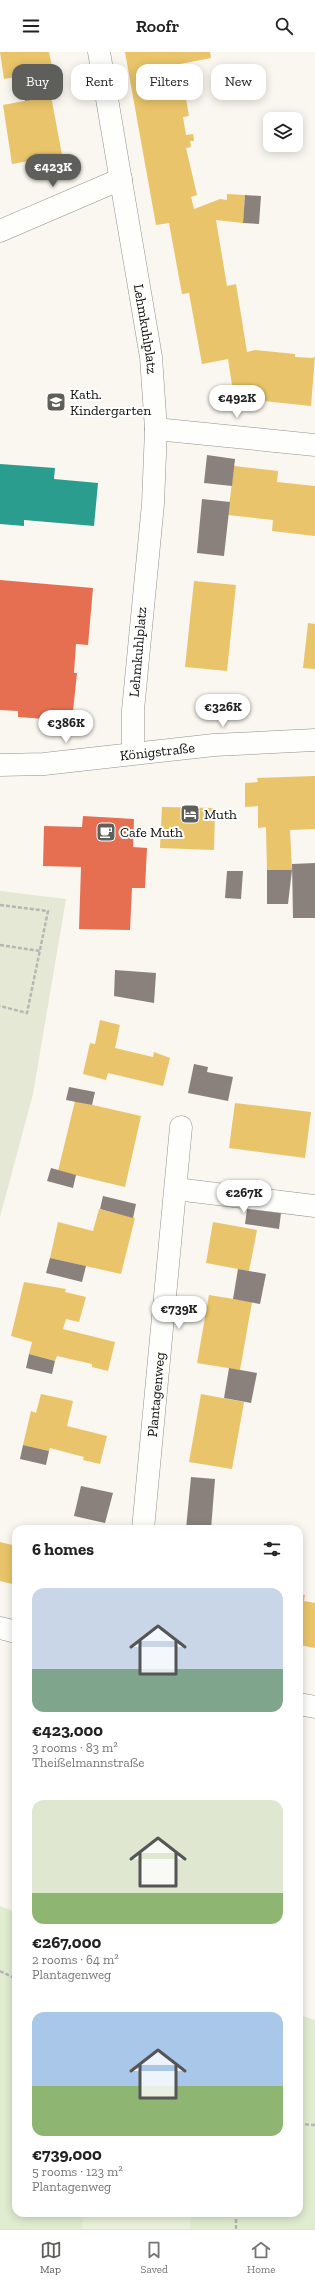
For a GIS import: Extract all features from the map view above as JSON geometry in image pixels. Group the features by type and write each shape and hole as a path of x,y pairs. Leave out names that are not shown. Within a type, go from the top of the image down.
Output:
{"street":[{"name":"Lehmkuhlplatz","path":"99,52 152,357 156,429 154,504 133,710 133,753"},
{"path":"0,230 121,179"},
{"path":"156,429 315,445"},
{"name":"Königstraße","path":"0,765 44,764 214,745 315,740"},
{"name":"Plantagenweg","path":"143,1525 181,1128"},
{"path":"176,1189 315,1206"},
{"path":"0,1628 12,1631"},
{"path":"303,1705 315,1708"}],"path":[{"path":"0,905 48,911 28,1013 0,1006"},
{"path":"0,945 40,950"},
{"path":"0,1972 12,1977"},
{"path":"303,2124 315,2125"},
{"path":"236,2217 236,2229"}],"green space":[{"path":"0,891 66,899 33,1094 0,1217"},
{"path":"0,1906 12,1910 12,2217 303,2217 303,2016 315,2020 315,2229 0,2229"},
{"path":"84,2217 192,2217 190,2229 82,2229"}],"building: Homes":[{"path":"0,52 49,52 52,64 12,64 12,78 4,79"},
{"path":"125,52 210,52 211,58 180,64 136,64 136,100 186,100 189,116 183,117 186,135 193,134 194,141 190,141 191,147 186,148 197,195 191,197 194,209 220,199 227,200 227,194 245,195 243,223 216,220 227,286 236,284 247,352 255,350 295,354 295,357 313,358 315,356 311,406 234,398 228,359 202,364 189,293 182,294 169,223 156,225"},
{"path":"30,100 52,100 62,155 12,164 3,105"},
{"path":"234,466 278,471 277,482 315,486 315,536 272,531 273,520 228,515"},
{"path":"194,581 236,585 227,671 185,667"},
{"path":"308,623 315,624 315,669 303,668"},
{"path":"315,776 315,829 290,830 292,870 267,870 266,827 258,828 258,806 245,807 245,783 258,782 257,778"},
{"path":"162,807 215,808 214,850 160,848"},
{"path":"100,1020 120,1025 115,1048 153,1057 154,1052 170,1058 163,1086 108,1073 106,1080 83,1074 90,1043 95,1044"},
{"path":"75,1101 141,1116 125,1187 58,1171"},
{"path":"235,1103 311,1112 305,1158 229,1148"},
{"path":"99,1209 135,1218 121,1274 50,1258 58,1222 93,1231"},
{"path":"213,1222 257,1230 249,1271 206,1263"},
{"path":"24,1282 66,1289 65,1292 86,1297 79,1322 66,1319 63,1329 115,1342 108,1371 92,1367 92,1364 57,1356 55,1361 29,1354 32,1342 11,1336"},
{"path":"209,1295 252,1302 240,1370 197,1363"},
{"path":"41,1394 73,1401 67,1426 107,1436 100,1464 83,1460 84,1457 50,1448 49,1451 23,1445 31,1411 36,1413"},
{"path":"201,1394 244,1402 232,1469 189,1462"},
{"path":"0,1542 12,1545 12,1584 0,1581"},
{"path":"303,1595 305,1595 304,1601 315,1603 315,1648 303,1646"}],"building: Shops":[{"path":"0,580 93,588 88,645 76,644 74,673 77,673 72,721 18,717 18,711 0,710"},
{"path":"83,816 134,819 133,847 147,848 145,888 132,888 130,930 79,929 81,867 43,866 44,826 82,827"}],"building: Schools":[{"path":"0,464 55,468 54,479 98,483 94,526 24,520 24,526 0,524"}],"building: Industry":[{"path":"245,195 261,196 259,224 243,223"},
{"path":"207,455 235,459 232,486 204,483"},
{"path":"202,499 230,502 224,556 197,553"},
{"path":"315,863 315,918 293,918 292,864"},
{"path":"267,870 292,870 288,904 267,904"},
{"path":"227,871 243,871 241,899 225,898"},
{"path":"115,970 156,973 154,1003 114,996"},
{"path":"194,1064 208,1067 207,1072 233,1077 228,1101 188,1093"},
{"path":"69,1087 95,1092 92,1105 66,1100"},
{"path":"51,1168 76,1175 73,1188 47,1181"},
{"path":"103,1196 136,1204 133,1218 100,1209"},
{"path":"247,1209 281,1213 279,1229 245,1224"},
{"path":"50,1258 86,1266 82,1282 46,1273"},
{"path":"238,1269 266,1274 260,1304 233,1299"},
{"path":"29,1354 55,1361 52,1374 26,1368"},
{"path":"229,1368 257,1373 251,1403 224,1398"},
{"path":"23,1445 49,1451 46,1465 20,1459"},
{"path":"191,1477 215,1479 211,1525 186,1525"},
{"path":"81,1486 113,1493 105,1523 74,1516"}],"place":[{"name":"Kath. Kindergarten","path":"56,402"},
{"name":"Muth","path":"190,814"},
{"name":"Cafe Muth","path":"106,832"}]}
